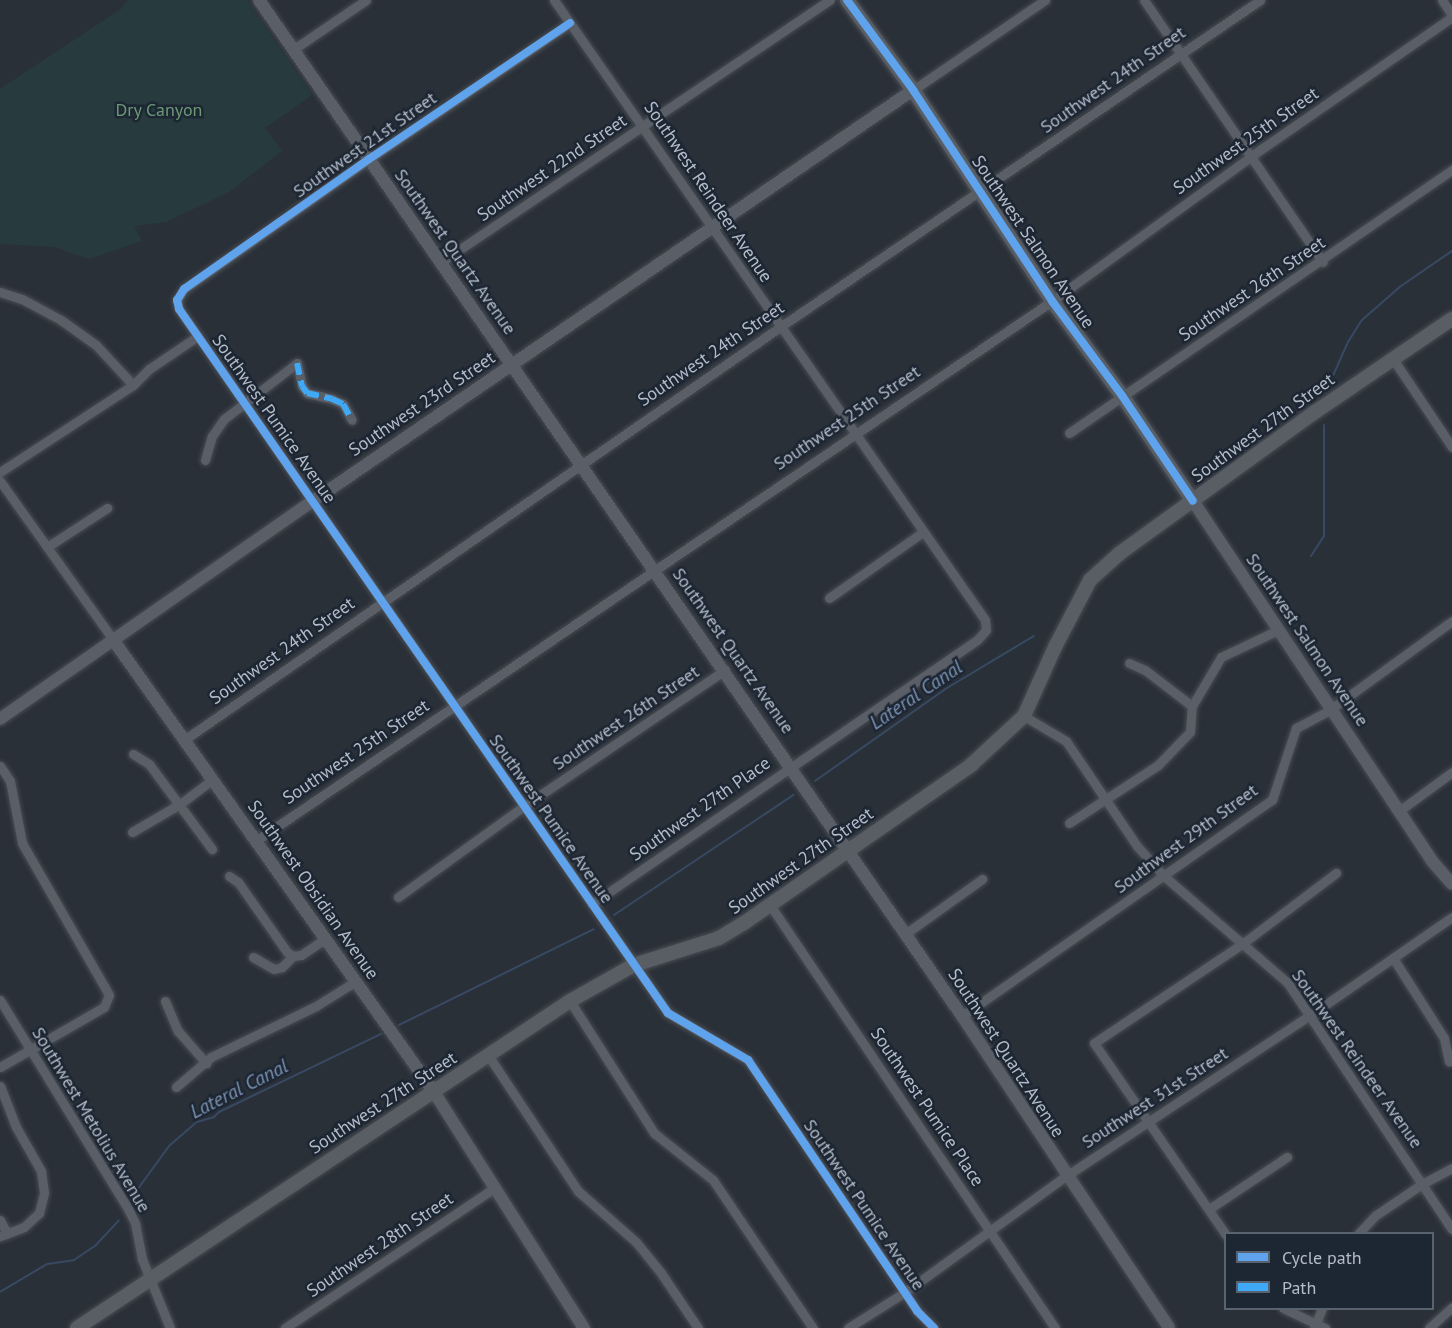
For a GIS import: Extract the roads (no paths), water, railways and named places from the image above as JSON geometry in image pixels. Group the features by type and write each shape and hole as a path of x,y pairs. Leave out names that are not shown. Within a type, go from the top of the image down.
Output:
{"main road":[{"name":"Southwest Salmon Avenue","path":"847,0 913,90 1052,301 1123,397 1193,501"},
{"name":"Southwest 27th Street","path":"77,1328 570,1001 634,965 719,938 971,765 1024,716 1055,646 1090,580 1120,552 1452,319"}],"street":[{"name":"Southwest Quartz Avenue","path":"259,0 791,766 846,852 962,1016 1169,1328"},
{"path":"294,50 366,0"},
{"name":"Southwest Reindeer Avenue","path":"554,0 985,620 986,630 977,640"},
{"name":"Southwest 22nd Street","path":"441,262 830,0"},
{"name":"Southwest 23rd Street","path":"0,719 512,364 1045,0"},
{"path":"1144,0 1323,262"},
{"name":"Southwest 24th Street","path":"184,740 780,327 982,192 1180,53 1260,0"},
{"path":"1442,0 1452,16"},
{"name":"Southwest 25th Street","path":"257,840 855,432 1052,301 1452,16"},
{"name":"Southwest 21st Street","path":"180,294 369,159 570,23"},
{"name":"Southwest 26th Street","path":"1069,433 1323,262 1452,170"},
{"path":"0,292 22,299 52,314 96,345 133,385"},
{"name":"Southwest Pumice Avenue","path":"180,294 177,300 179,309 668,1013 748,1060 917,1311 934,1328"},
{"path":"0,472 133,385 149,369 198,336"},
{"path":"1393,359 1452,447"},
{"path":"206,460 212,435 224,419 297,363 302,386 308,393 343,404 352,420"},
{"name":"Southwest Obsidian Avenue","path":"0,482 257,840 434,1092 493,1189 584,1328"},
{"name":"Southwest Salmon Avenue","path":"1193,501 1432,861 1452,884"},
{"path":"47,547 107,508"},
{"path":"829,598 923,532"},
{"name":"Southwest 29th Street","path":"962,1016 1272,800 1296,728 1331,709 1452,621"},
{"path":"1068,822 1158,765 1190,732 1192,706 1221,657 1278,630"},
{"name":"Southwest 27th Place","path":"592,904 977,640"},
{"path":"1129,663 1145,670 1192,706"},
{"name":"Southwest 26th Street","path":"398,897 524,806 725,670"},
{"name":"Southwest Reindeer Avenue","path":"1024,716 1066,741 1137,846 1164,876 1287,982 1452,1228"},
{"path":"133,754 149,764 212,849"},
{"path":"0,766 10,781 22,843 109,995 104,1007 0,1067"},
{"path":"1399,811 1452,772"},
{"path":"132,832 180,804 212,780"},
{"path":"1225,1232 1094,1043 1242,944 1336,873"},
{"path":"229,876 238,882 287,952 293,956"},
{"path":"905,934 982,879"},
{"name":"Southwest Pumice Place","path":"770,905 1055,1328"},
{"name":"Southwest 31st Street","path":"848,1328 905,1292 1066,1176 1309,1016 1452,917"},
{"path":"253,957 274,969 282,967 293,956 301,955 326,938"},
{"path":"1393,958 1444,1038 1449,1061"},
{"path":"176,1087 236,1043 316,1006 356,981"},
{"name":"Southwest Metolius Avenue","path":"0,1000 128,1209 135,1223 142,1259 170,1328"},
{"path":"165,1001 178,1031 206,1063"},
{"path":"570,1001 654,1133 713,1180 813,1328"},
{"path":"488,1055 578,1191 636,1242 661,1273 698,1328"},
{"path":"0,1086 4,1109 41,1171 44,1193 39,1213 24,1227 4,1234 0,1220"},
{"path":"1209,1209 1287,1157"},
{"path":"1359,1232 1376,1215 1422,1184 1452,1168"},
{"name":"Southwest 28th Street","path":"285,1328 493,1189"},
{"path":"1429,1328 1452,1307"},
{"path":"1287,1310 1318,1327 1322,1310"}],"waterway":[{"path":"1327,389 1348,342 1362,320 1401,286 1452,251"},
{"path":"1311,556 1324,536 1324,425"},
{"name":"Lateral Canal","path":"815,781 947,688 1034,636"},
{"name":"Lateral Canal","path":"614,915 793,795"},
{"name":"Lateral Canal","path":"399,1025 594,929"},
{"name":"Lateral Canal","path":"132,1197 169,1146 197,1122 214,1117 219,1112 381,1034"},
{"name":"Lateral Canal","path":"0,1292 47,1264 74,1260 95,1246 119,1220"}],"park label":[{"name":"Dry Canyon","path":"159,110"}]}
